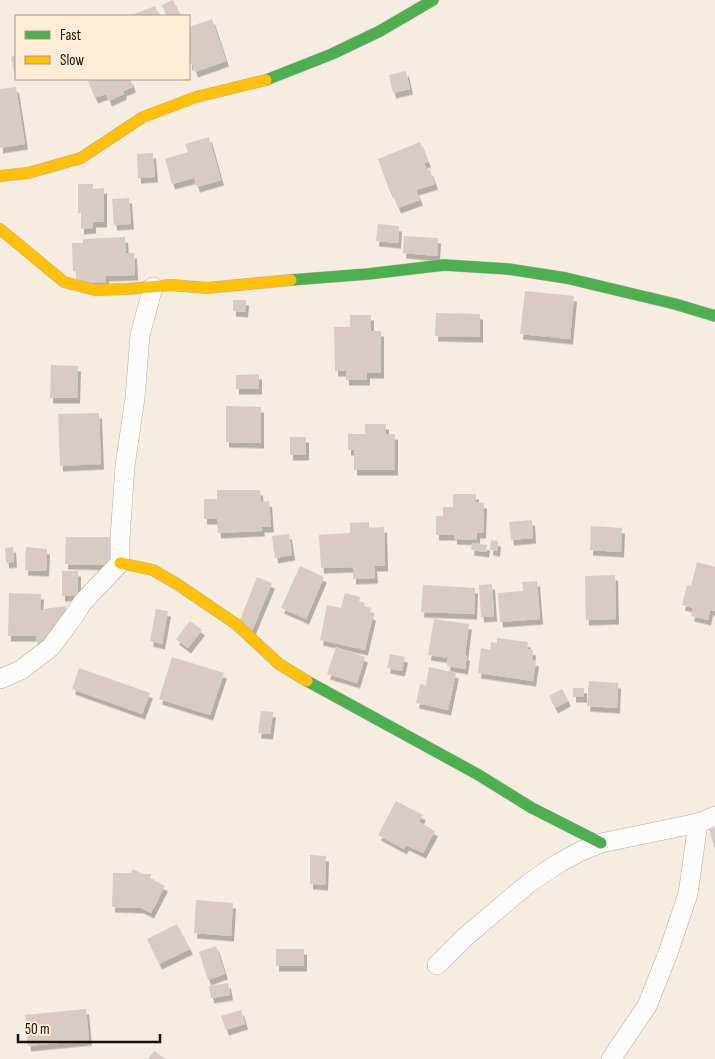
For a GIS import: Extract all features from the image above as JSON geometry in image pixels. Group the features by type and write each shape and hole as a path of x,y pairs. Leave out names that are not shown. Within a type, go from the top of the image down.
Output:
{"street":[{"path":"0,176 28,173 82,158 143,117 196,97 264,81 332,54 380,31 433,0"},
{"path":"0,229 64,282 95,290 171,285 208,288 368,274 444,265 508,269 566,278 675,304 715,316"},
{"path":"0,679 21,670 51,647 82,603 120,563 125,466 135,398 140,335 153,287"},
{"path":"120,563 153,570 236,624 279,664 309,683 477,774 532,808 602,843"},
{"path":"437,965 465,937 529,883 579,852 602,843 707,820 688,894 668,954 647,1006 611,1059"}],"building":[{"path":"173,0 180,15 167,15 162,5"},
{"path":"155,6 159,15 132,15"},
{"path":"212,19 226,61 195,72 192,63 190,64 190,27"},
{"path":"15,55 15,72 14,72 11,57"},
{"path":"406,71 410,89 393,93 389,75"},
{"path":"87,80 130,80 133,87 123,91 124,94 109,101 106,94 95,98"},
{"path":"16,87 25,144 0,148 0,89"},
{"path":"209,137 221,180 197,187 194,178 172,184 165,159 188,152 185,144"},
{"path":"420,142 428,162 424,163 427,171 430,170 435,184 416,190 420,200 398,208 378,159"},
{"path":"153,153 155,177 138,178 137,154"},
{"path":"78,184 93,184 93,189 104,188 104,222 93,222 93,228 81,229 81,213 78,213"},
{"path":"129,198 131,224 114,225 112,199"},
{"path":"378,224 399,226 398,243 376,241"},
{"path":"404,236 438,238 437,256 403,253"},
{"path":"125,237 126,253 134,253 135,275 106,276 106,282 76,283 76,271 73,271 72,243 83,243 83,239"},
{"path":"525,291 574,296 570,339 520,334"},
{"path":"233,300 246,300 245,312 233,311"},
{"path":"436,313 480,314 480,337 435,336"},
{"path":"350,315 371,315 371,331 381,331 381,373 367,373 367,380 346,380 346,371 335,371 334,327 350,327"},
{"path":"51,365 78,366 77,398 50,398"},
{"path":"259,374 259,389 236,389 236,375"},
{"path":"226,406 261,407 261,443 226,442"},
{"path":"99,413 101,464 60,466 58,414"},
{"path":"365,424 386,424 386,434 395,434 395,470 354,470 354,450 348,450 348,434 365,434"},
{"path":"290,437 306,437 306,455 290,455"},
{"path":"217,490 260,490 261,502 269,501 271,527 261,527 262,531 218,533 217,519 204,519 204,499 217,499"},
{"path":"453,494 476,494 476,502 484,503 483,533 477,533 477,540 454,539 454,535 436,535 436,516 443,516 443,507 453,507"},
{"path":"532,520 533,538 511,540 509,522"},
{"path":"369,522 369,528 384,527 385,566 374,566 375,578 353,579 353,567 321,568 319,535 350,533 350,523"},
{"path":"591,526 622,528 621,552 590,550"},
{"path":"289,534 292,555 275,558 272,536"},
{"path":"66,537 111,537 110,565 65,564"},
{"path":"491,540 498,541 497,551 490,550"},
{"path":"472,543 487,545 486,552 471,550"},
{"path":"13,547 14,562 6,563 5,548"},
{"path":"26,547 47,549 46,571 25,570"},
{"path":"697,562 715,567 715,611 710,610 708,620 691,616 693,608 682,605 687,585 691,586"},
{"path":"300,566 324,577 306,619 281,608"},
{"path":"62,571 78,571 78,595 62,596"},
{"path":"615,575 616,619 586,620 585,576"},
{"path":"257,577 272,583 252,631 238,625"},
{"path":"537,581 540,619 500,622 498,593 523,591 522,582"},
{"path":"492,584 494,616 481,617 479,585"},
{"path":"423,585 475,588 474,614 421,612"},
{"path":"9,593 41,594 40,609 44,612 44,609 66,606 68,620 56,622 59,624 48,639 44,636 45,647 38,648 36,636 8,636"},
{"path":"345,593 360,597 359,602 365,603 364,606 371,608 370,614 373,615 365,650 320,640 327,605 341,608"},
{"path":"156,609 168,611 162,644 150,641"},
{"path":"434,619 469,624 465,669 447,666 448,658 428,655"},
{"path":"190,621 202,630 188,648 176,639"},
{"path":"497,638 528,642 527,649 533,650 532,660 536,661 533,681 478,673 481,648 490,650 491,642 497,643"},
{"path":"336,647 365,657 357,683 327,674"},
{"path":"390,654 405,657 402,671 387,668"},
{"path":"172,657 224,673 210,715 159,699"},
{"path":"429,667 456,673 448,710 416,703 420,684 426,685"},
{"path":"79,668 150,693 142,714 72,689"},
{"path":"589,681 618,683 617,708 587,706"},
{"path":"573,688 584,688 584,697 573,697"},
{"path":"562,689 568,701 555,708 549,696"},
{"path":"261,711 273,712 270,734 258,733"},
{"path":"396,801 423,815 419,822 435,831 423,853 406,845 404,849 378,835"},
{"path":"715,828 715,847 714,847 709,829"},
{"path":"310,855 326,856 325,885 310,884"},
{"path":"133,869 142,874 151,874 150,878 165,886 151,913 141,908 112,907 113,873 131,873"},
{"path":"196,900 233,903 231,936 194,933"},
{"path":"177,924 190,949 159,964 147,939"},
{"path":"216,946 225,974 208,980 199,952"},
{"path":"276,949 304,949 304,966 276,966"},
{"path":"228,983 230,995 211,998 209,986"},
{"path":"86,1009 89,1040 28,1046 25,1015"},
{"path":"241,1010 245,1024 226,1030 221,1016"},
{"path":"154,1051 166,1059 148,1059"}],"traffic: fast":[{"path":"266,80 332,54 380,31 433,0"},
{"path":"291,280 368,274 444,265 508,269 566,278 675,304 715,316"},
{"path":"307,681 477,774 532,808 601,843"}],"traffic: slow":[{"path":"0,176 28,173 81,158 143,117 196,97 266,80"},
{"path":"0,229 64,282 95,290 171,285 207,288 291,280"},
{"path":"120,563 153,570 177,584 236,624 279,664 307,681"}]}
